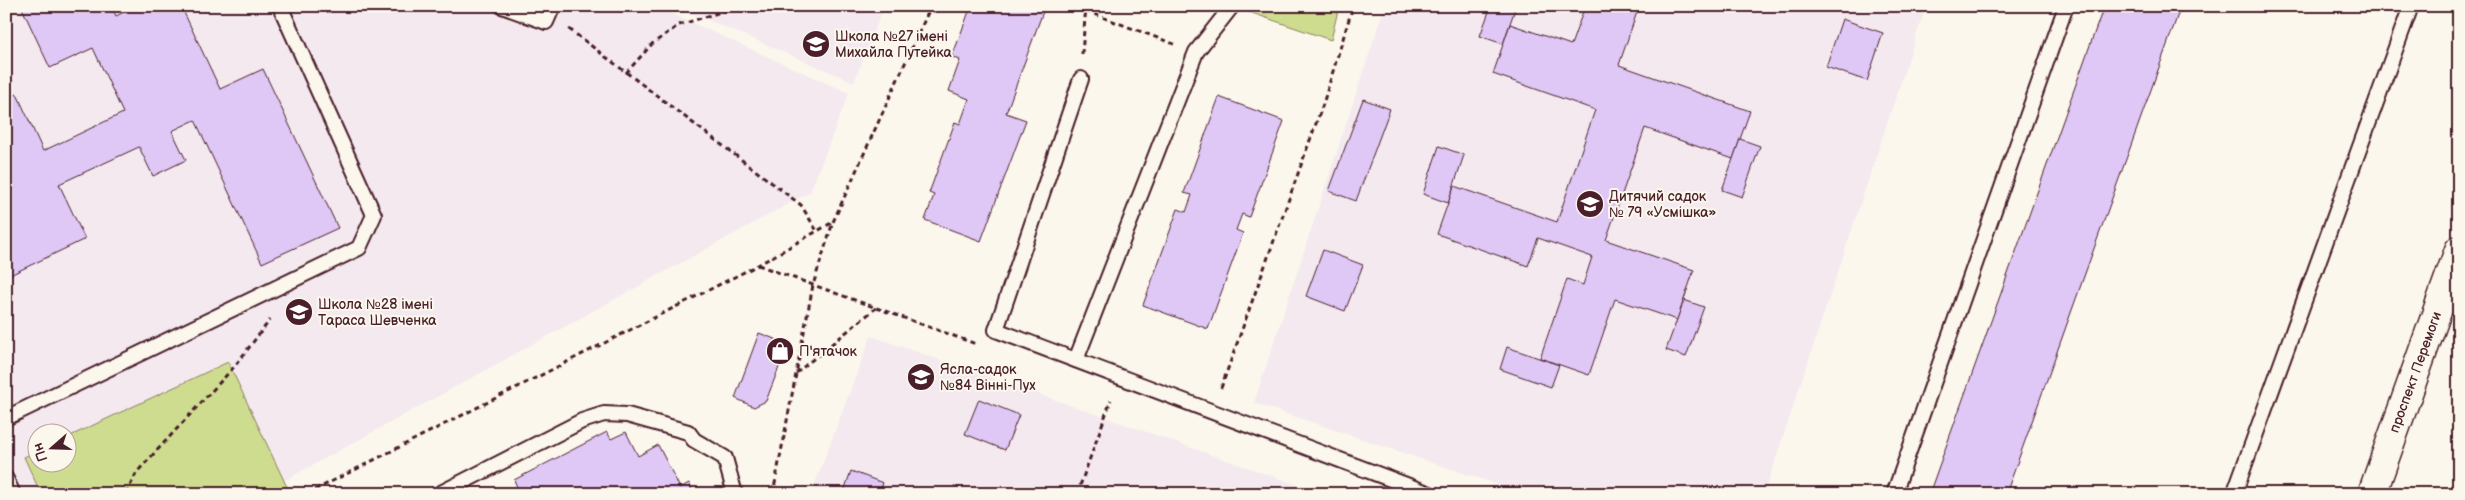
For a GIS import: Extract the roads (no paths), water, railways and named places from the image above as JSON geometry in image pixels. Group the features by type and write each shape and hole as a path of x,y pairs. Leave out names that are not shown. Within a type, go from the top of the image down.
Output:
{"main road":[{"name":"проспект Перемоги","path":"2372,494 2459,250"}],"lane":[{"path":"6,418 359,248 374,216 280,6"},
{"path":"502,6 546,22 553,6"},
{"path":"1076,360 1196,52 1232,6"},
{"path":"1894,494 2066,6"},
{"path":"2234,494 2410,6"},
{"path":"1081,79 996,330 1430,494"},
{"path":"439,494 582,421 604,414 627,414 688,432 694,440 725,458 735,494"},
{"path":"6,479 13,494"}],"place":[{"name":"Школа №27 імені Михайла Путейка","path":"816,44"},
{"name":"Дитячий садок № 79 «Усмішка»","path":"1590,204"},
{"name":"Школа №28 імені Тараса Шевченка","path":"299,312"},
{"name":"П'ятачок","path":"780,351"},
{"name":"Ясла-садок №84 Вінні-Пух","path":"921,377"}]}
